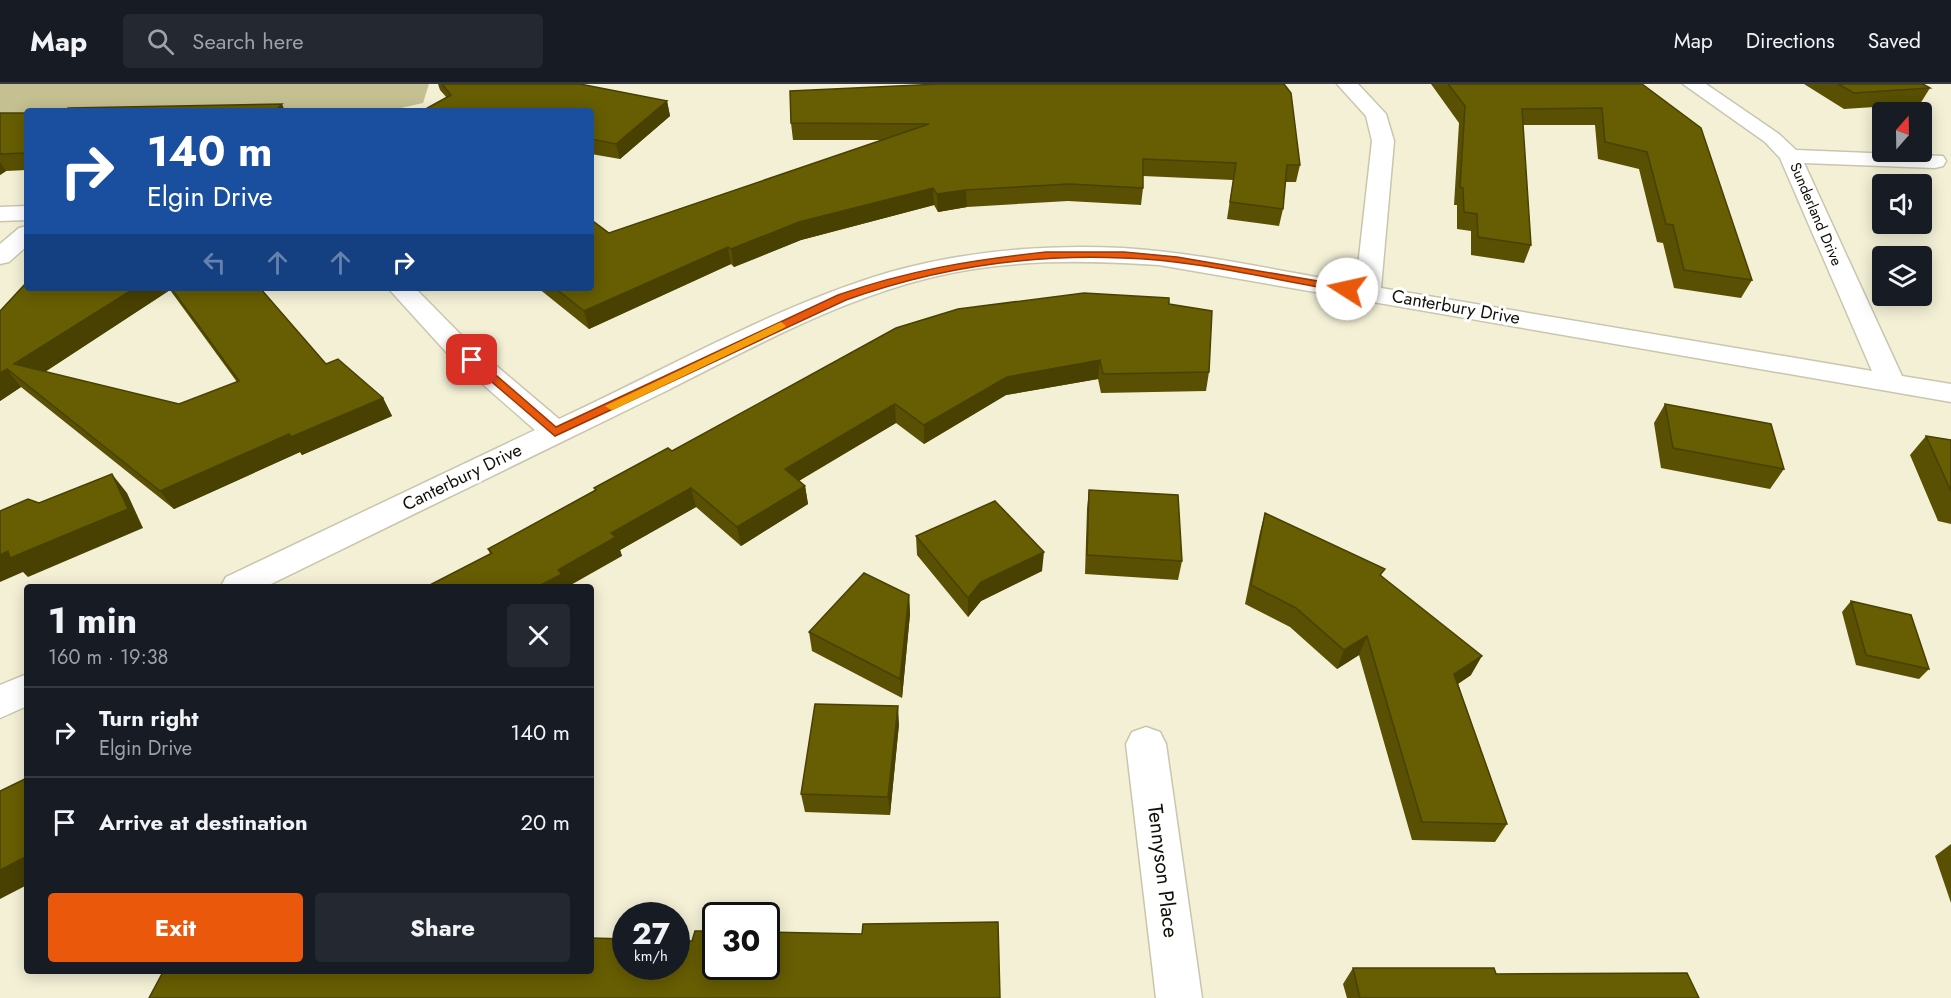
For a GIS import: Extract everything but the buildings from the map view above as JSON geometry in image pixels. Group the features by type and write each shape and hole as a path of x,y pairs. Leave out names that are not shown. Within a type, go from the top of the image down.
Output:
{"street":[{"path":"1347,84 1376,114 1383,141 1368,292"},
{"name":"Sunderland Drive","path":"1693,84 1772,138 1791,156 1891,383"},
{"path":"1791,156 1935,161"},
{"path":"0,214 24,213"},
{"path":"0,257 24,235"},
{"name":"Canterbury Drive","path":"242,584 555,432 842,297 894,280 957,265 1046,255 1124,255 1177,260 1951,393"},
{"path":"404,291 457,346 555,432"},
{"path":"0,702 24,690"},
{"name":"Tennyson Place","path":"1146,744 1179,998"}],"shaded area":[{"path":"0,84 429,84 423,103 401,108 24,108 24,122 0,123"}],"slow traffic":[{"path":"611,406 781,326"}],"route":[{"path":"472,360 555,432 842,297 883,283 957,265 1046,255 1124,255 1177,260 1347,289"}]}
